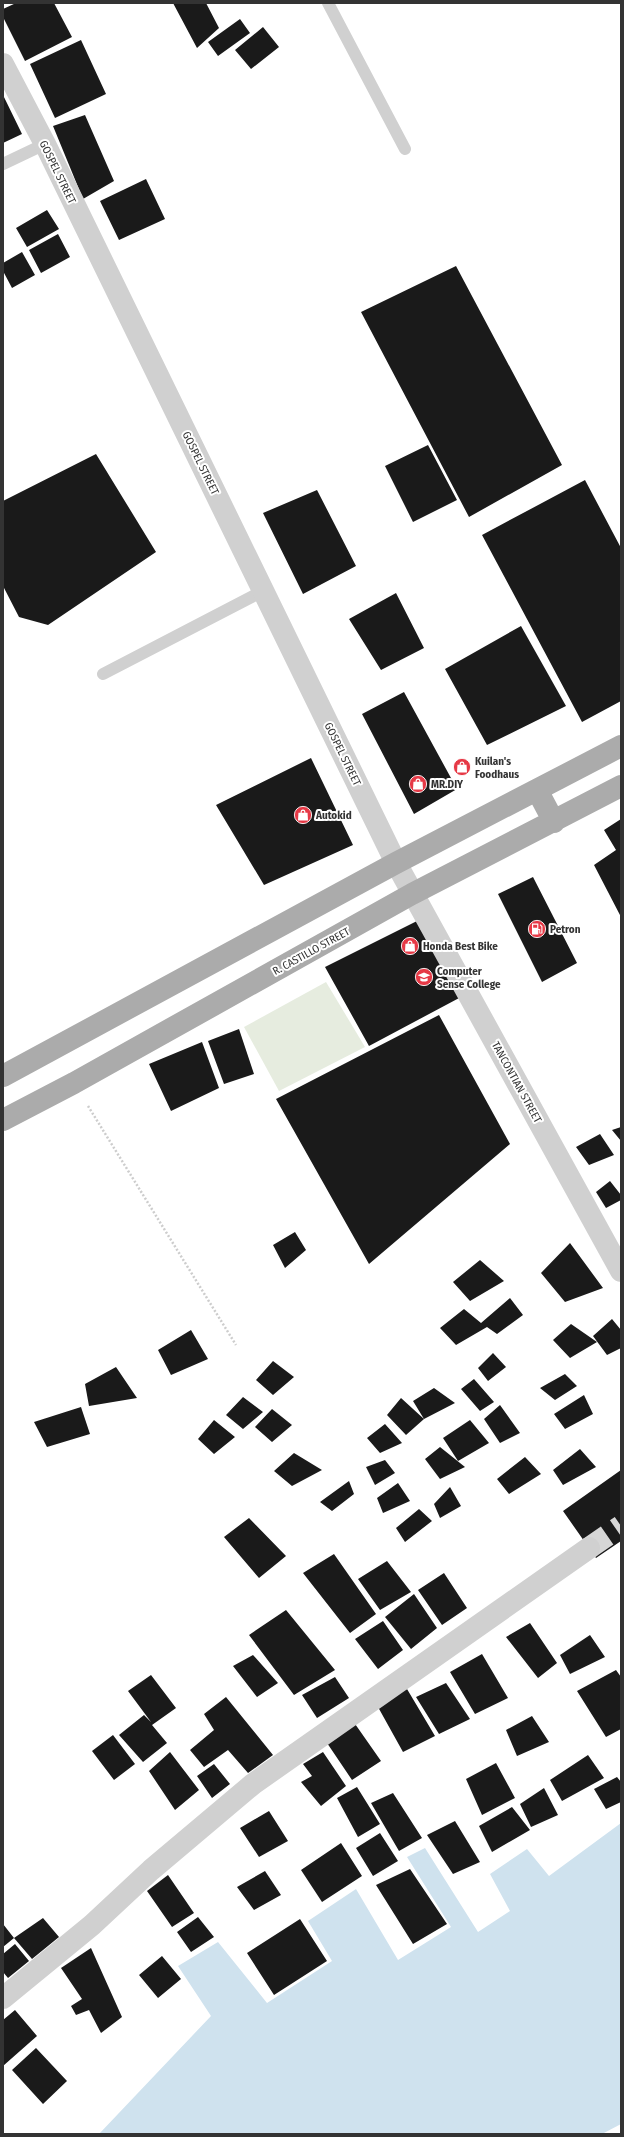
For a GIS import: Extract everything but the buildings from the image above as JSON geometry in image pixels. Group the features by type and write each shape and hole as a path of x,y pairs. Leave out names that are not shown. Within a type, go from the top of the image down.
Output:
{"main road":[{"path":"3,1076 396,863 621,746"},
{"name":"R. CASTILLO STREET","path":"3,1120 74,1083 412,894 554,822 621,786"},
{"path":"537,790 554,822"}],"street":[{"name":"GOSPEL STREET","path":"3,64 45,144 412,894"},
{"name":"TANCONTIAN STREET","path":"412,894 621,1270"},
{"path":"3,1998 92,1925 151,1870 253,1784 589,1548"}],"lane":[{"path":"328,3 405,149"},
{"path":"3,164 45,144"},
{"path":"103,674 263,591"}],"path":[{"path":"74,1083 236,1345"}],"shaded area":[{"path":"326,982 365,1047 279,1091 244,1027"}],"water":[{"path":"621,1823 621,2124 602,2134 99,2134 211,2016 178,1966 218,1942 267,2003 332,1961 308,1921 356,1889 398,1960 451,1927 407,1857 425,1848 478,1932 510,1911 490,1874 527,1849 549,1876"}],"tunnel":[{"path":"589,1548 621,1526"}],"place":[{"name":"Kuilan's Foodhaus","path":"462,767"},
{"name":"MR.DIY","path":"418,784"},
{"name":"Autokid","path":"303,815"},
{"name":"Petron","path":"537,929"},
{"name":"Honda Best Bike","path":"410,946"},
{"name":"Computer Sense College","path":"424,977"}]}
